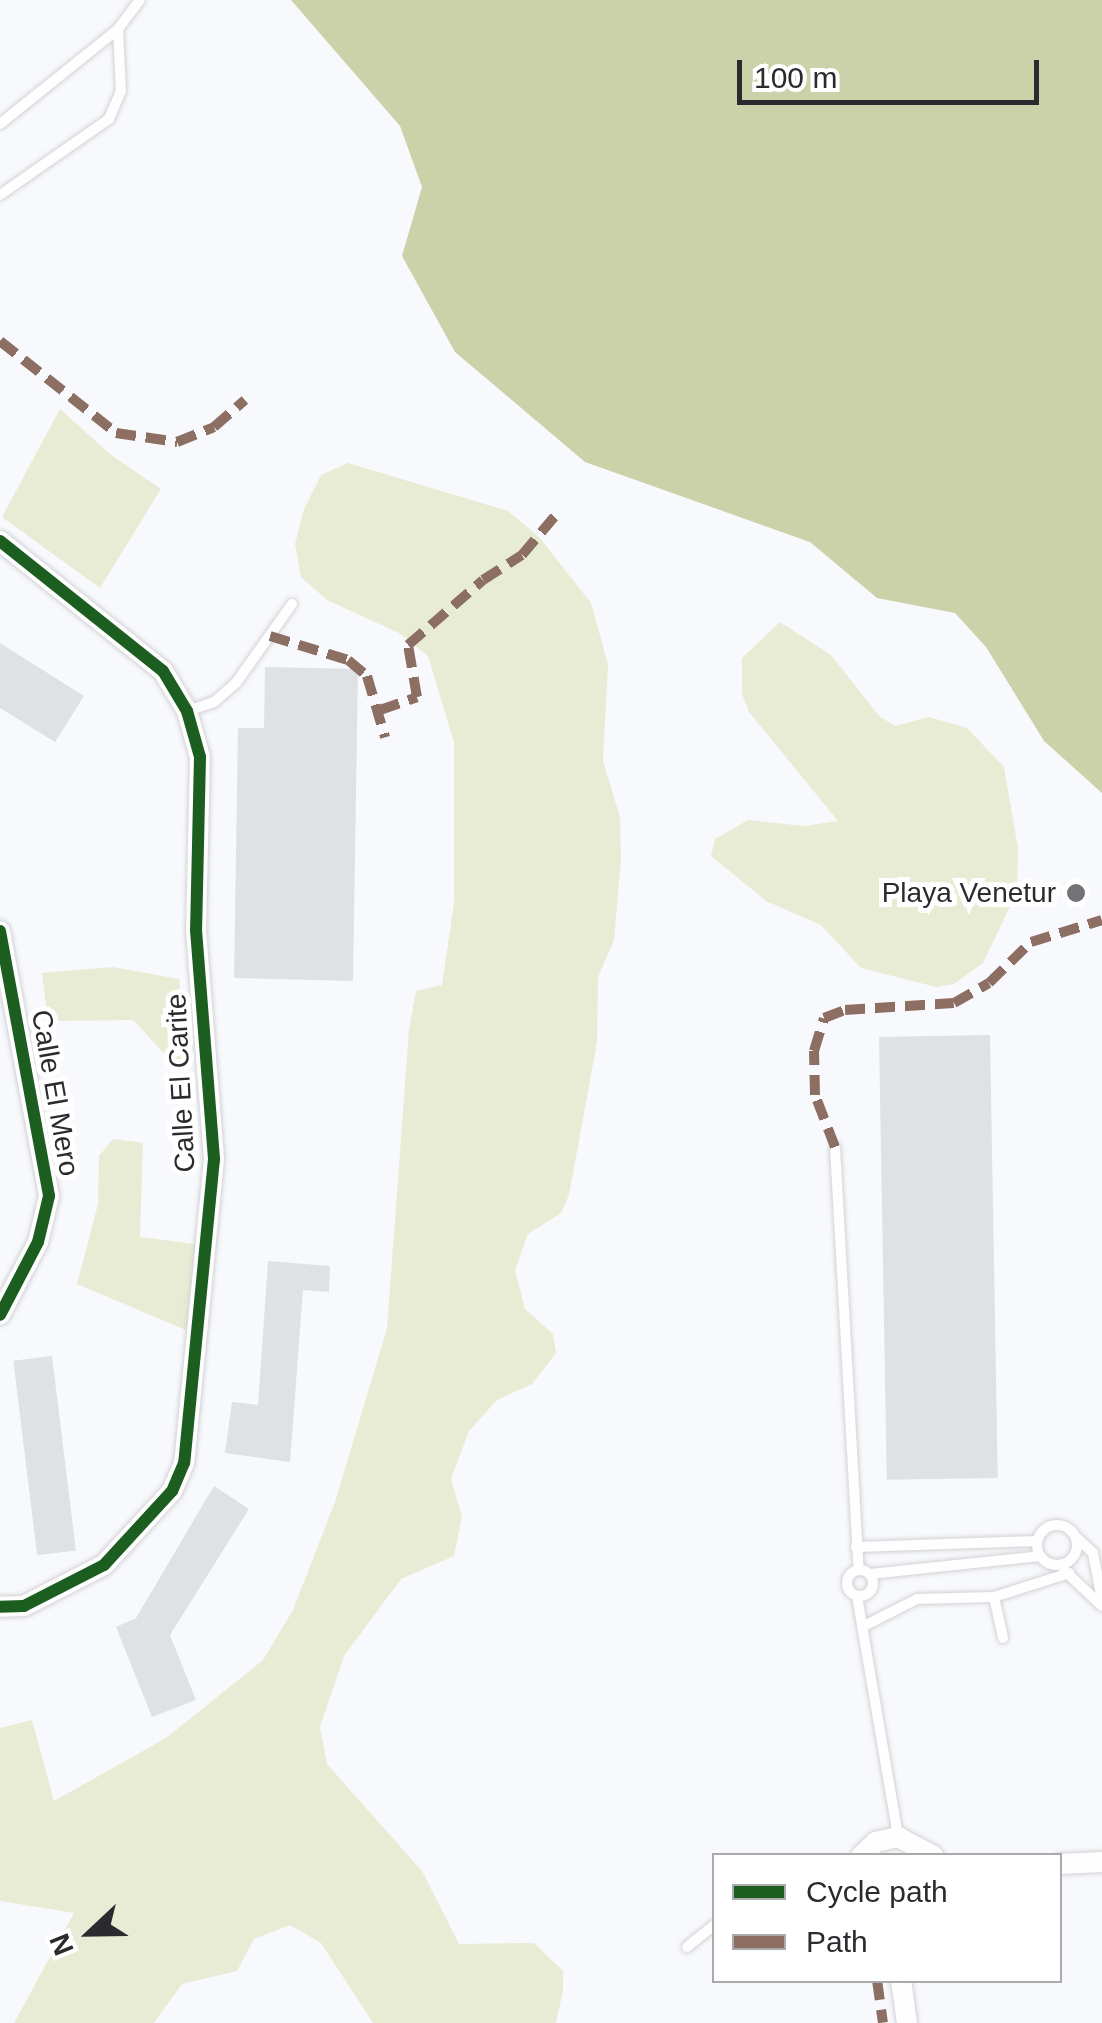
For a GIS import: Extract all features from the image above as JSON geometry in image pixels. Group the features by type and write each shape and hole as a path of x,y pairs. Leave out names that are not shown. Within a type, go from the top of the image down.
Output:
{"street":[{"name":"Calle El Carite","path":"0,541 163,670 187,711 200,757 196,930 214,1160 184,1463 155,1515 104,1565 24,1606 0,1607"},
{"name":"Calle El Mero","path":"0,931 49,1196 38,1242 0,1315"},
{"path":"864,1853 876,1842 898,1837 927,1853"},
{"path":"1062,1864 1102,1862"},
{"path":"901,1983 907,2023"}],"lane":[{"path":"0,124 118,29 140,0"},
{"path":"0,195 109,119 121,91 118,29"},
{"path":"187,711 214,702 236,683 292,604"},
{"path":"835,1146 856,1547 872,1590 857,1596"},
{"path":"1040,1556 1037,1541 1044,1529 1058,1524 1093,1553 1102,1603"},
{"path":"1054,1565 1070,1560 1076,1538"},
{"path":"856,1547 1037,1541"},
{"path":"898,1837 857,1596 846,1582 864,1572 1040,1556 1070,1574 1102,1603"},
{"path":"862,1627 917,1598 994,1597 1070,1574"},
{"path":"994,1597 1002,1638"},
{"path":"687,1946 712,1927"}],"shaded area":[{"path":"291,0 1102,0 1102,793 1044,741 986,647 955,613 877,598 810,542 585,462 455,352 402,256 422,187 400,126"},
{"path":"60,409 111,455 161,489 100,588 2,517"},
{"path":"348,463 508,511 539,537 591,603 608,664 603,761 620,817 621,859 614,940 598,977 597,1042 569,1195 561,1213 528,1234 515,1270 525,1309 553,1334 556,1353 532,1384 497,1400 469,1431 451,1479 462,1517 454,1556 401,1579 344,1656 320,1727 327,1764 422,1871 459,1944 534,1943 563,1971 556,2023 373,2023 321,1943 290,1925 254,1939 237,1971 182,1984 154,2023 14,2023 74,1913 0,1901 0,1728 32,1720 54,1801 166,1738 263,1660 293,1610 335,1502 387,1328 409,1030 416,991 442,985 454,903 454,742 428,656 399,633 327,600 301,577 295,544 304,509 321,475"},
{"path":"780,622 831,655 880,717 896,726 929,717 967,728 1004,767 1018,848 1017,892 983,963 954,984 936,987 861,968 821,925 766,901 711,856 715,839 748,820 804,826 838,821 749,712 742,694 742,658"},
{"path":"113,967 179,979 190,1067 175,1065 133,1020 48,1021 42,973"},
{"path":"113,1139 143,1143 140,1237 203,1245 195,1334 77,1284 98,1204 99,1156"}],"building":[{"path":"0,643 84,696 55,742 0,708"},
{"path":"265,667 358,669 353,981 234,978 238,728 264,728"},
{"path":"990,1035 998,1478 887,1480 879,1037"},
{"path":"268,1261 330,1266 329,1292 303,1290 290,1462 225,1453 232,1402 258,1405"},
{"path":"52,1356 76,1551 37,1555 13,1361"},
{"path":"214,1486 249,1509 170,1635 196,1700 152,1717 116,1627 136,1618"}],"marked path":[{"path":"0,341 116,433 177,442 214,427 245,400"},
{"path":"380,710 417,697 408,645 483,580 522,555 560,510"},
{"path":"270,636 348,660 367,676 385,737"},
{"path":"835,1147 815,1095 814,1051 824,1018 845,1010 954,1003 989,983 1031,942 1102,920"},
{"path":"877,1983 883,2023"}],"cycle path":[{"path":"0,541 163,671 187,711 200,757 196,930 214,1159 184,1463 172,1491 104,1565 24,1606 0,1607"},
{"path":"0,931 49,1196 38,1242 0,1315"}],"place":[{"name":"Playa Venetur","path":"1076,893"}]}
